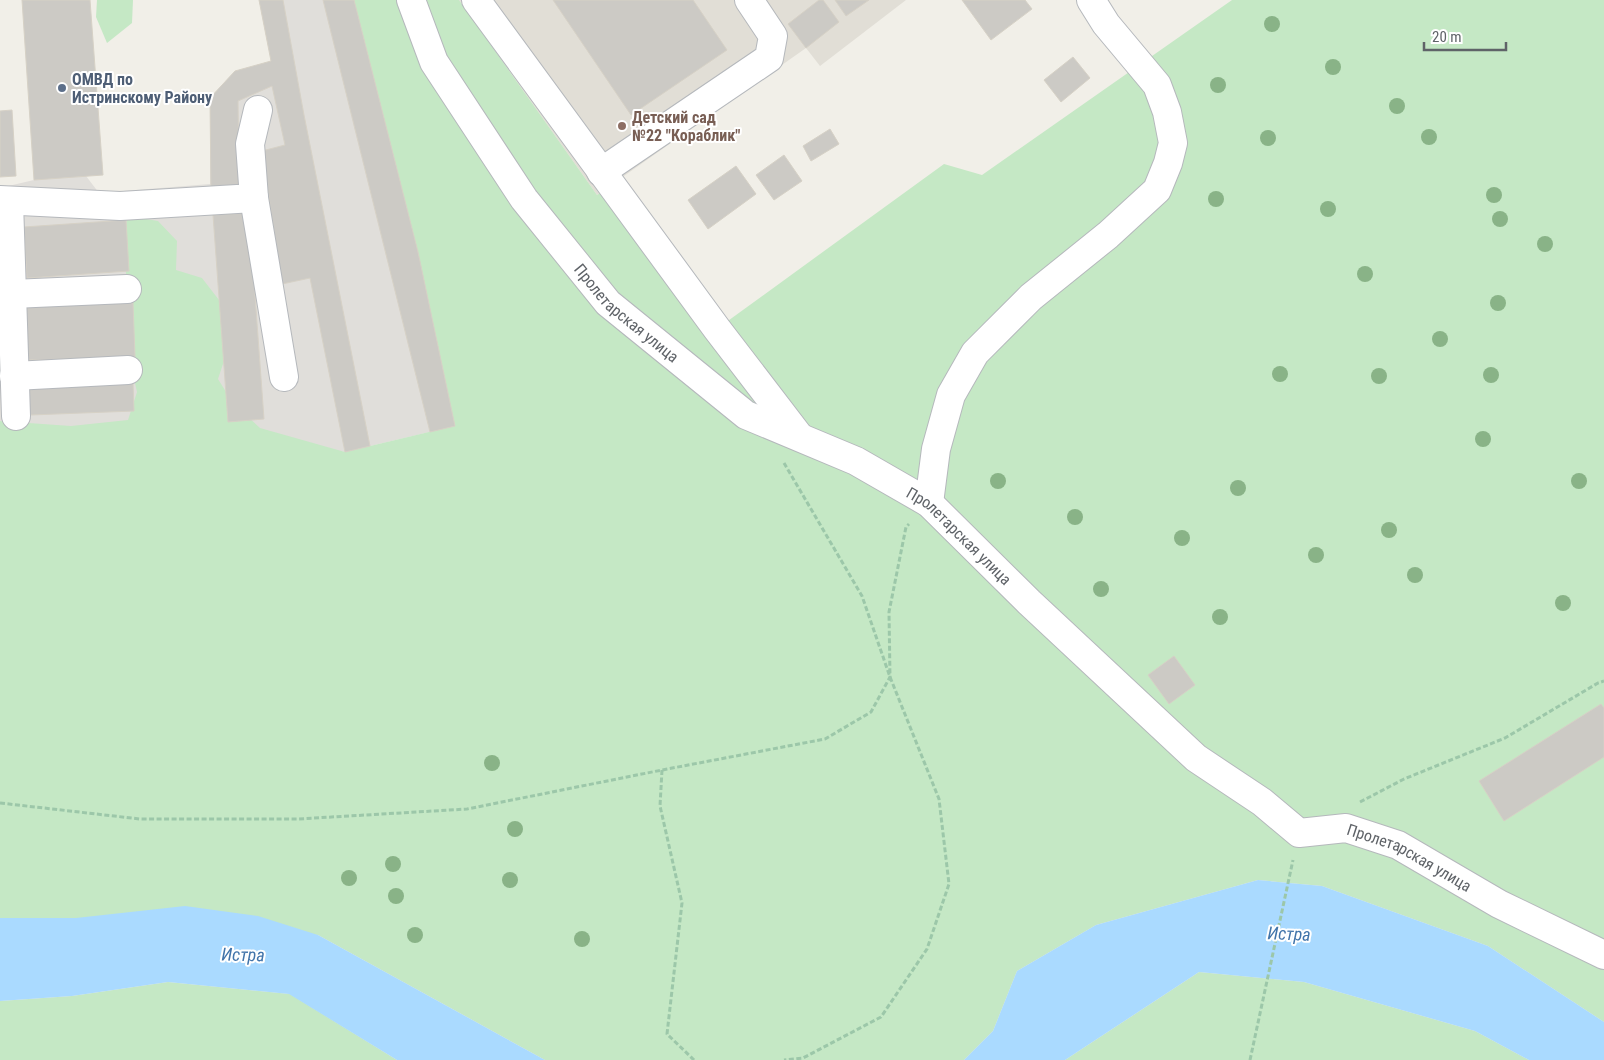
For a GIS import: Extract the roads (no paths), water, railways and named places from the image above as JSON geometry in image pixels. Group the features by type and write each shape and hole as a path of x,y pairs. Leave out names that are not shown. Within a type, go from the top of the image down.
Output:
{"street":[{"name":"Пролетарская улица","path":"411,0 434,62 524,199 608,303 746,415 856,461 929,503 1029,602 1196,758 1262,802 1299,833 1346,828 1398,845 1499,904 1604,956"},
{"path":"476,0 717,330 800,438"},
{"path":"601,172 769,58 773,36 749,0"},
{"path":"929,503 936,449 951,395 975,353 1031,297 1108,235 1157,190 1168,163 1173,143 1167,112 1157,85 1106,24 1092,0"},
{"path":"258,110 250,144 254,198 284,377"},
{"path":"16,416 12,294 5,201 120,206 254,198"},
{"path":"12,294 126,289"},
{"path":"14,376 128,370"}],"water":[{"name":"Истра","path":"1258,880 1322,886 1488,946 1604,1022 1604,1060 1529,1060 1475,1031 1304,982 1199,972 1065,1060 964,1060 993,1031 1017,971 1096,925"},
{"name":"Истра","path":"185,906 258,916 318,935 545,1060 397,1060 289,994 168,982 72,996 0,1001 0,918 76,918"}],"place":[{"name":"ОМВД по Истринскому Району","path":"62,88"},
{"name":"Детский сад №22 \"Кораблик\"","path":"622,126"}]}
